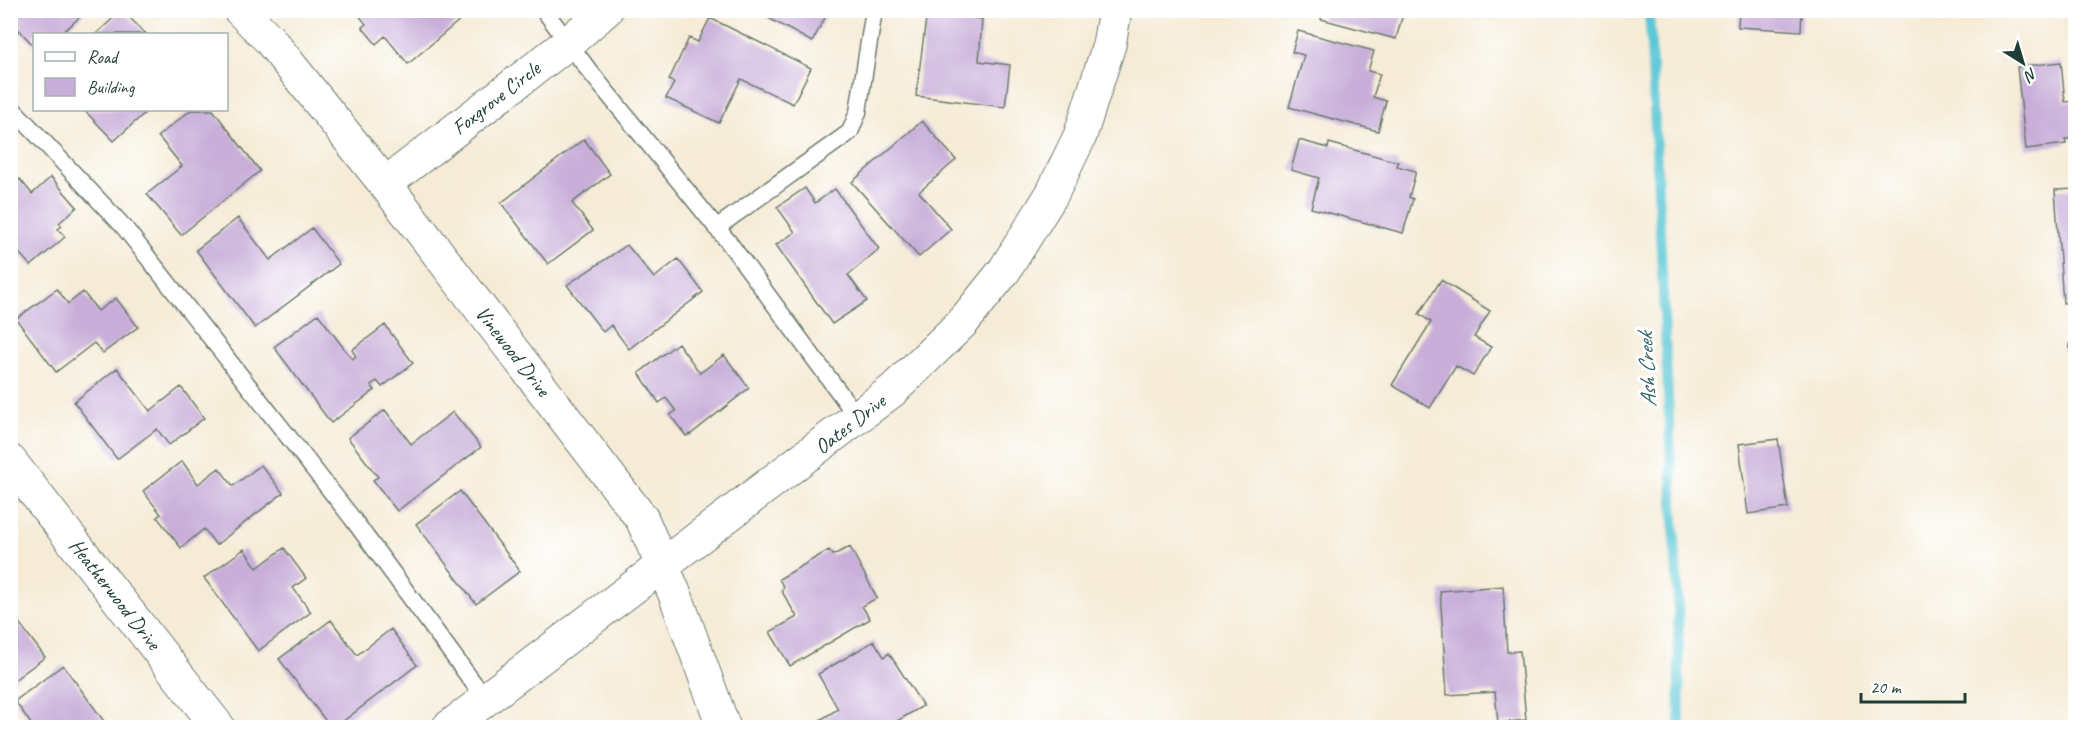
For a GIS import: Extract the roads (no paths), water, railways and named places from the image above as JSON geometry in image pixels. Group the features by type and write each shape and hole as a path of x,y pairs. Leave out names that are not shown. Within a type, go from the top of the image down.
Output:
{"street":[{"name":"Vinewood Drive","path":"240,10 268,39 385,184 642,519 663,565 724,728"},
{"name":"Foxgrove Circle","path":"385,184 568,43 606,10"},
{"name":"Oates Drive","path":"448,728 858,418 893,390 963,322 1004,271 1052,194 1080,136 1109,45 1115,10"},
{"name":"Heatherwood Drive","path":"10,461 219,728"}],"lane":[{"path":"544,10 716,228 858,418"},
{"path":"716,228 850,132 858,112 874,10"},
{"path":"10,106 124,227 352,518 486,700"}],"waterway":[{"name":"Ash Creek","path":"1647,10 1650,24 1678,603 1680,728"}]}
